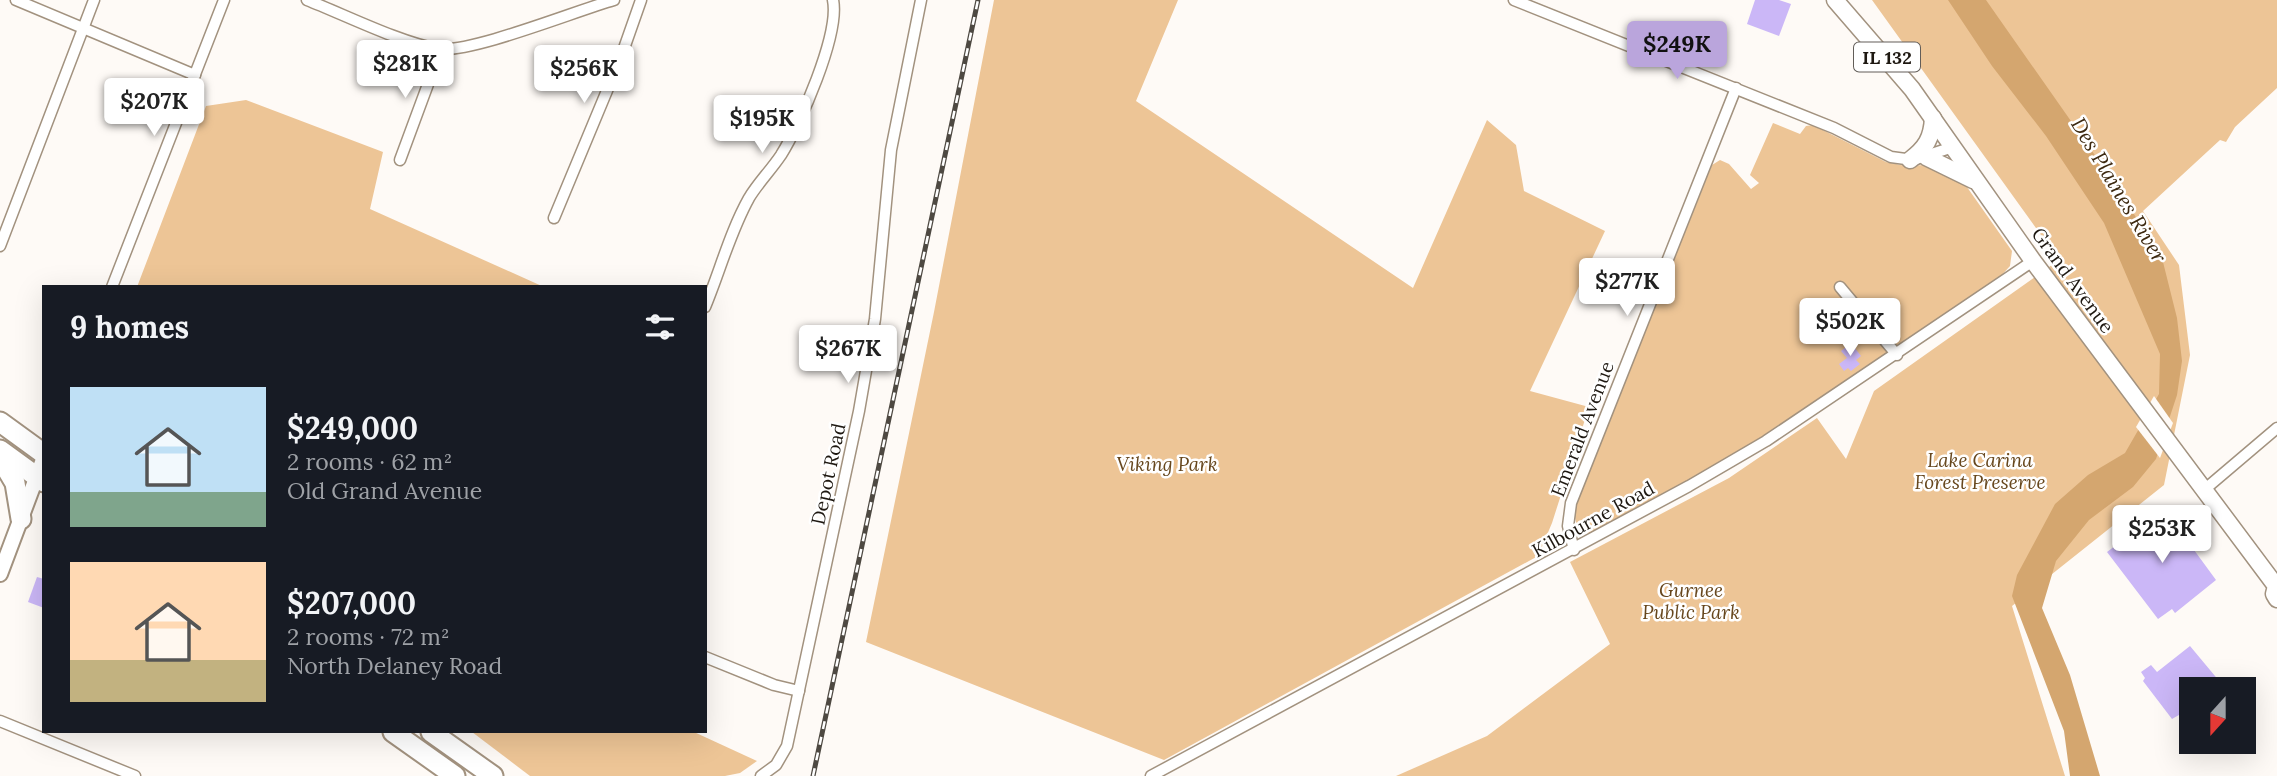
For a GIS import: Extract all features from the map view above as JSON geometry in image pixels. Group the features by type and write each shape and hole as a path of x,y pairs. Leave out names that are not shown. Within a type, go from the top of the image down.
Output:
{"highway":[{"path":"0,422 42,454"},
{"path":"0,450 40,479"},
{"path":"0,458 15,483 21,519"},
{"path":"394,733 455,776"},
{"path":"432,733 493,776"}],"main road":[{"name":"Grand Avenue","path":"1835,0 1879,48 1933,118 2033,261 2277,586 2274,594 2277,599"},
{"path":"1933,118 1928,144 1918,158 1978,183"}],"street":[{"path":"16,0 195,75"},
{"path":"0,246 94,0"},
{"path":"113,285 224,0"},
{"path":"307,0 438,49 451,49 488,40 614,0"},
{"path":"554,218 625,46 641,0"},
{"path":"707,302 733,233 750,198 781,155 796,127 832,33 835,9 833,0"},
{"name":"Depot Road","path":"761,776 776,765 787,746 859,411 875,319 891,150 921,0"},
{"path":"1514,0 1834,128 1880,152 1918,158 1953,147"},
{"path":"400,160 438,49"},
{"name":"Emerald Avenue","path":"1574,550 1568,526 1572,503 1736,88"},
{"name":"Kilbourne Road","path":"1151,776 1574,550 1766,441 2033,261"},
{"path":"1840,287 1897,355"},
{"path":"2204,490 2277,428"},
{"path":"0,574 40,479"},
{"path":"707,658 774,685 799,691"},
{"path":"0,722 135,776"}],"green space":[{"name":"Viking Park","path":"994,0 1178,0 1136,101 1413,288 1487,120 1516,145 1524,191 1605,231 1530,391 1589,407 1552,523 1538,556 1164,760 866,642 934,312"},
{"name":"Lake Carina Forest Preserve","path":"1872,0 2277,0 2277,88 2235,127 2226,142 2220,140 2143,211 2179,265 2190,355 2164,485 2012,606 2065,776 1396,776 1487,736 1610,644 1570,562 1729,478 1817,418 1846,459 1874,391 2059,260"},
{"path":"246,100 383,152 370,209 540,285 138,285 206,106"},
{"path":"1773,123 1800,134 1806,126 1813,125 1886,162 1906,166 1924,165 1962,180 2012,251 2010,266 2000,277 1741,451 1592,533 1584,533 1575,516 1579,497 1712,165 1720,160 1729,164 1751,189 1759,183 1750,175"},
{"path":"473,733 696,733 757,761 740,773 725,776 530,776"}],"water":[{"name":"Des Plaines River","path":"1948,0 1986,0 2120,191 2163,262 2177,318 2182,361 2177,395 2156,459 2133,487 2089,520 2056,561 2042,608 2070,675 2100,776 2070,776 2064,731 2012,596 2017,575 2055,504 2088,475 2125,453 2159,394 2160,354 2104,223 2046,136 1992,66"}],"pier":[{"path":"2154,396 2173,423 2160,458 2136,427"}],"building":[{"path":"1755,0 1779,0 1791,4 1779,36 1747,24"},
{"path":"1851,343 1861,356 1856,360 1860,364 1851,371 1848,368 1844,371 1839,364 1847,358 1841,351"},
{"path":"2164,509 2216,580 2175,613 2172,609 2158,619 2107,552"},
{"path":"37,577 42,578 42,607 28,602"},
{"path":"2190,646 2216,677 2179,677 2179,715 2172,719 2143,681 2145,678 2141,672 2151,665 2157,672"}],"railway":[{"path":"813,776 978,0"}],"park label":[{"name":"Gurnee Public Park","path":"1691,601"}]}
